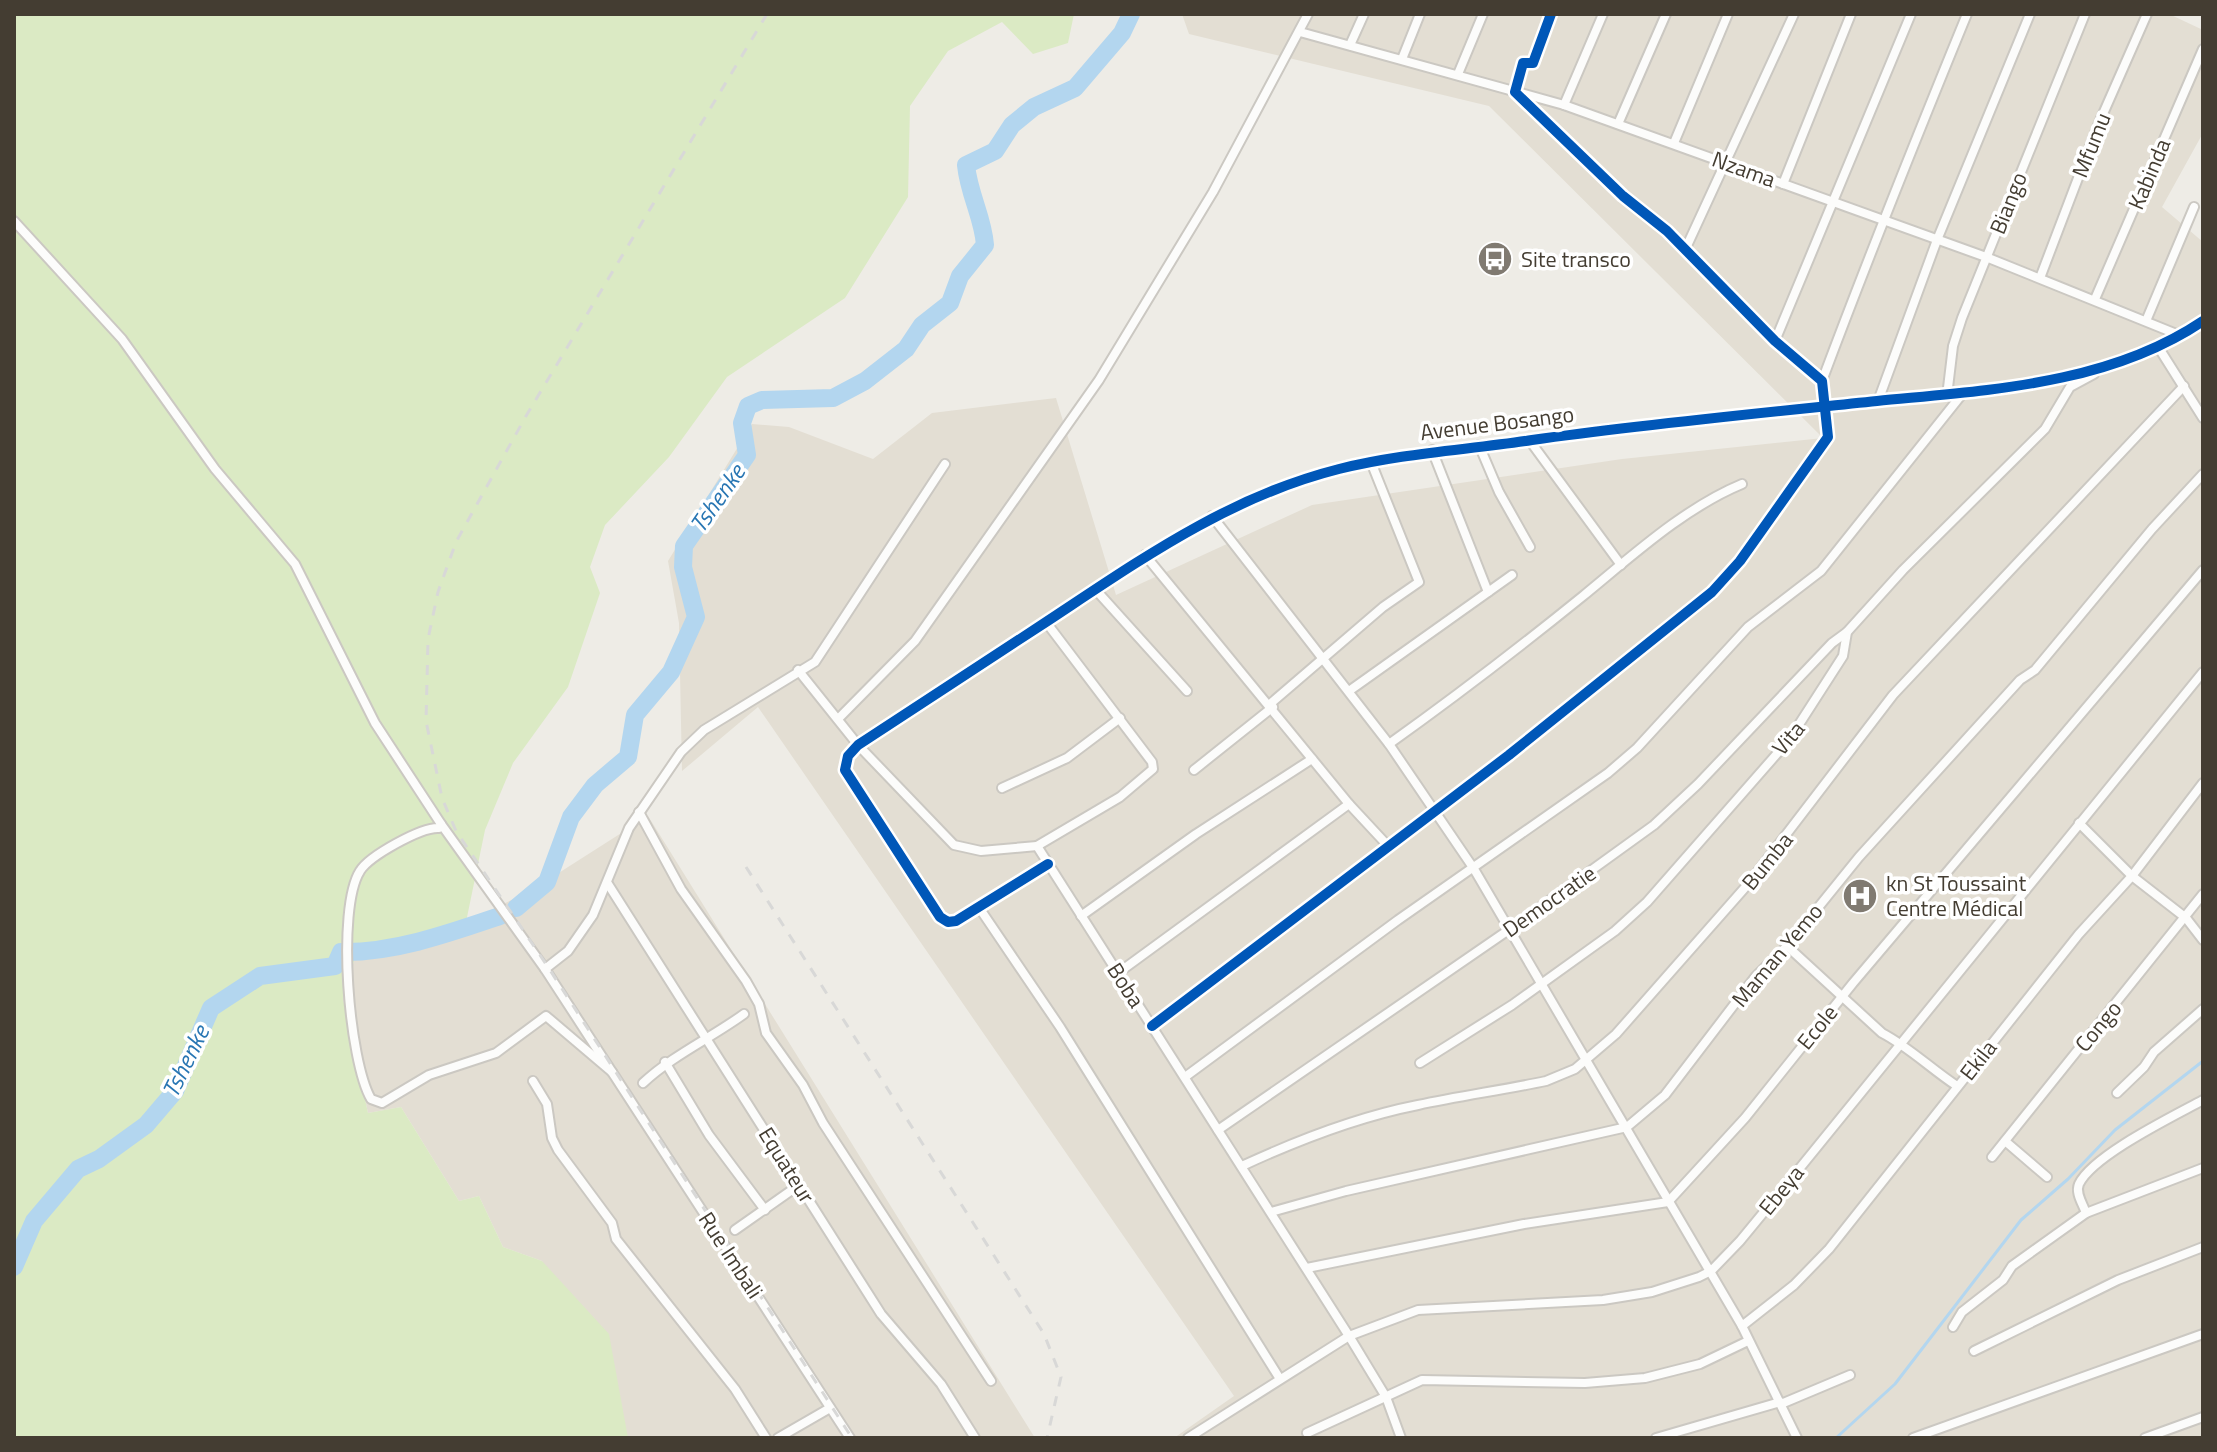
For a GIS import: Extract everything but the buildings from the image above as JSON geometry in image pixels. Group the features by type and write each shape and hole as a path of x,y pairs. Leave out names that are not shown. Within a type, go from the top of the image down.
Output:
{"street":[{"path":"838,719 915,641 1099,380 1213,192 1308,14"},
{"path":"1350,45 1364,14"},
{"path":"1402,59 1420,14"},
{"path":"1458,74 1483,14"},
{"path":"1551,14 1533,63 1523,63 1515,92 1685,250 1775,341 1822,381"},
{"path":"1564,105 1603,14"},
{"path":"1618,124 1666,14"},
{"path":"1674,143 1728,14"},
{"path":"1685,250 1728,163 1794,14"},
{"path":"1783,184 1851,14"},
{"path":"1775,341 1911,14"},
{"path":"1152,1026 1621,667 1727,578 1828,437 1822,381 1882,220 1916,146 1967,14"},
{"path":"1878,401 1937,240 2030,14"},
{"name":"Biango","path":"1947,396 1953,346 2085,14"},
{"name":"Mfumu","path":"2040,278 2099,123 2147,14"},
{"name":"Nzama","path":"1300,32 1564,105 1986,257 2179,335"},
{"name":"Kabinda","path":"2095,299 2203,49"},
{"path":"2146,321 2194,207"},
{"name":"Rue Imbali","path":"14,221 122,339 215,469 295,564 375,723 441,824 545,969 850,1438"},
{"name":"Avenue Bosango","path":"858,745 1145,555 1212,516 1258,495 1371,462 1432,450 1530,441 1571,433 1947,396 2104,369 2203,321"},
{"path":"2157,345 2203,418"},
{"name":"Vita","path":"1420,1063 1541,984 1633,916 1704,838 1813,707 1843,656 1847,632 1903,570 2045,429 2070,387 2104,369"},
{"name":"Bumba","path":"1242,1166 1359,1120 1417,1105 1546,1081 1564,1076 1586,1062 1616,1034 1749,883 1893,695 2184,386"},
{"path":"1185,1077 1398,920 1608,773 1637,748 1748,627 1821,571 1964,393"},
{"path":"1530,441 1621,565"},
{"path":"1479,445 1499,492 1530,547"},
{"path":"1432,450 1488,592"},
{"path":"1194,770 1323,658 1419,582 1371,462"},
{"path":"545,969 568,951 581,934 608,884 629,828 681,752 704,730 815,662 945,464"},
{"name":"Maman Yemo","path":"1271,1212 1346,1191 1627,1127 1665,1095 1756,976 1787,946 1859,857 2020,680 2035,670 2131,553 2203,474"},
{"path":"1389,744 1462,693 1621,565 1718,494 1742,484"},
{"path":"1212,516 1389,744 1474,869 1711,1271 1797,1438"},
{"path":"1145,555 1349,804 1389,847"},
{"name":"Ecole","path":"1668,1202 1745,1118 1842,996 2203,570"},
{"path":"1349,691 1512,575"},
{"path":"1095,589 1187,691"},
{"path":"798,670 858,745 954,845 981,851 1037,846 1120,797 1150,775 1152,762 1046,622"},
{"name":"Democratie","path":"1218,1130 1510,929 1654,825 1698,784 1832,643 1847,632"},
{"name":"Ebeya","path":"1188,1438 1349,1336 1418,1310 1603,1300 1679,1284 1711,1271 1740,1241 2203,672"},
{"path":"1002,788 1067,758 1120,718"},
{"path":"858,745 848,756 845,770 940,917 948,922 956,921 1048,864"},
{"path":"1081,916 1196,834 1312,759"},
{"name":"Ekila","path":"1742,1326 1794,1285 1829,1249 2079,934 2132,876 2203,783"},
{"path":"1118,973 1349,804"},
{"path":"639,812 681,889 746,981 759,1004 766,1033 803,1085 823,1123 991,1381"},
{"path":"2079,823 2132,876 2186,918 2203,940"},
{"path":"441,824 439,828 419,832 361,869 349,905 348,1005 366,1085 376,1103 402,1092 429,1075 496,1053 546,1016 612,1072"},
{"name":"Boba","path":"1037,846 1349,1336 1386,1397 1401,1438"},
{"name":"Equateur","path":"608,884 881,1314 941,1384 975,1438"},
{"name":"Congo","path":"1992,1157 2203,894"},
{"path":"978,906 1060,1027 1280,1379"},
{"path":"1787,946 1882,1033 1901,1043 1927,1067 1957,1086"},
{"path":"2117,1093 2144,1067 2154,1052 2203,1009"},
{"path":"643,1083 665,1062 708,1040 744,1014"},
{"path":"665,1062 709,1135 765,1210"},
{"path":"533,1081 547,1104 552,1138 564,1160 612,1223 616,1239 735,1389 766,1438"},
{"path":"2086,1213 2078,1185 2086,1174 2112,1152 2203,1100"},
{"path":"2005,1141 2047,1177"},
{"path":"1953,1327 1962,1312 2003,1280 2012,1266 2086,1213 2203,1168"},
{"path":"735,1230 799,1185"},
{"path":"1307,1268 1524,1224 1668,1202"},
{"path":"1974,1351 2118,1280 2203,1247"},
{"path":"1913,1438 2203,1334"},
{"path":"1307,1433 1422,1380 1585,1383 1645,1378 1700,1364 1748,1341"},
{"path":"1656,1438 1781,1403 1850,1375"},
{"path":"778,1438 830,1408"},
{"path":"2145,1438 2203,1417"}],"shaded area":[{"path":"1182,14 2169,14 2203,30 2203,133 2162,207 2203,242 2203,1438 1174,1438 1234,1396 758,707 682,771 679,623 668,561 752,424 789,427 873,459 932,413 1056,398 1116,595 1312,505 1622,459 1823,438 1489,106 1189,34"},
{"path":"648,816 1035,1438 628,1438 542,1261 503,1247 479,1196 459,1201 401,1107 368,1113 343,999 357,951 466,922 532,890"}],"green space":[{"path":"14,14 1074,14 1068,43 1033,54 1002,22 948,51 910,106 908,197 845,298 727,377 669,457 605,525 590,567 600,593 568,687 513,763 485,830 466,922 357,951 343,999 368,1113 401,1107 459,1201 479,1196 503,1247 542,1261 609,1334 628,1438 14,1438"}],"waterway":[{"name":"Tshenke","path":"516,908 547,882 571,817 595,785 628,757 635,715 671,672 696,617 683,567 684,546 747,455 742,423 748,406 762,400 833,398 865,381 906,349 922,325 950,303 960,276 985,245 966,165 995,151 1012,125 1034,107 1075,88 1122,33 1131,14"},
{"name":"Tshenke","path":"14,1267 34,1221 78,1169 99,1159 146,1125 175,1091 211,1008 260,976 335,966 341,952 401,946 500,916"},
{"path":"1836,1438 1895,1384 2021,1220 2068,1179 2115,1130 2203,1061"}],"railway":[{"path":"767,14 526,416 456,542 438,592 428,639 426,721 442,798 456,831 548,967 852,1438"},
{"path":"746,867 1044,1334 1061,1377 1047,1438"}],"cycle path":[{"path":"1152,1026 1509,755 1712,592 1740,561 1828,437 1822,381 1775,341 1667,231 1623,196 1515,92 1523,63 1533,63 1551,14"},
{"path":"1048,864 956,921 948,922 940,917 845,770 848,756 858,745 1116,576 1222,513 1298,481 1387,459 1618,429 1961,393 2046,381 2128,359 2203,321"}],"place":[{"name":"Site transco","path":"1495,259"},
{"name":"kn St Toussaint Centre Médical","path":"1860,896"}]}
